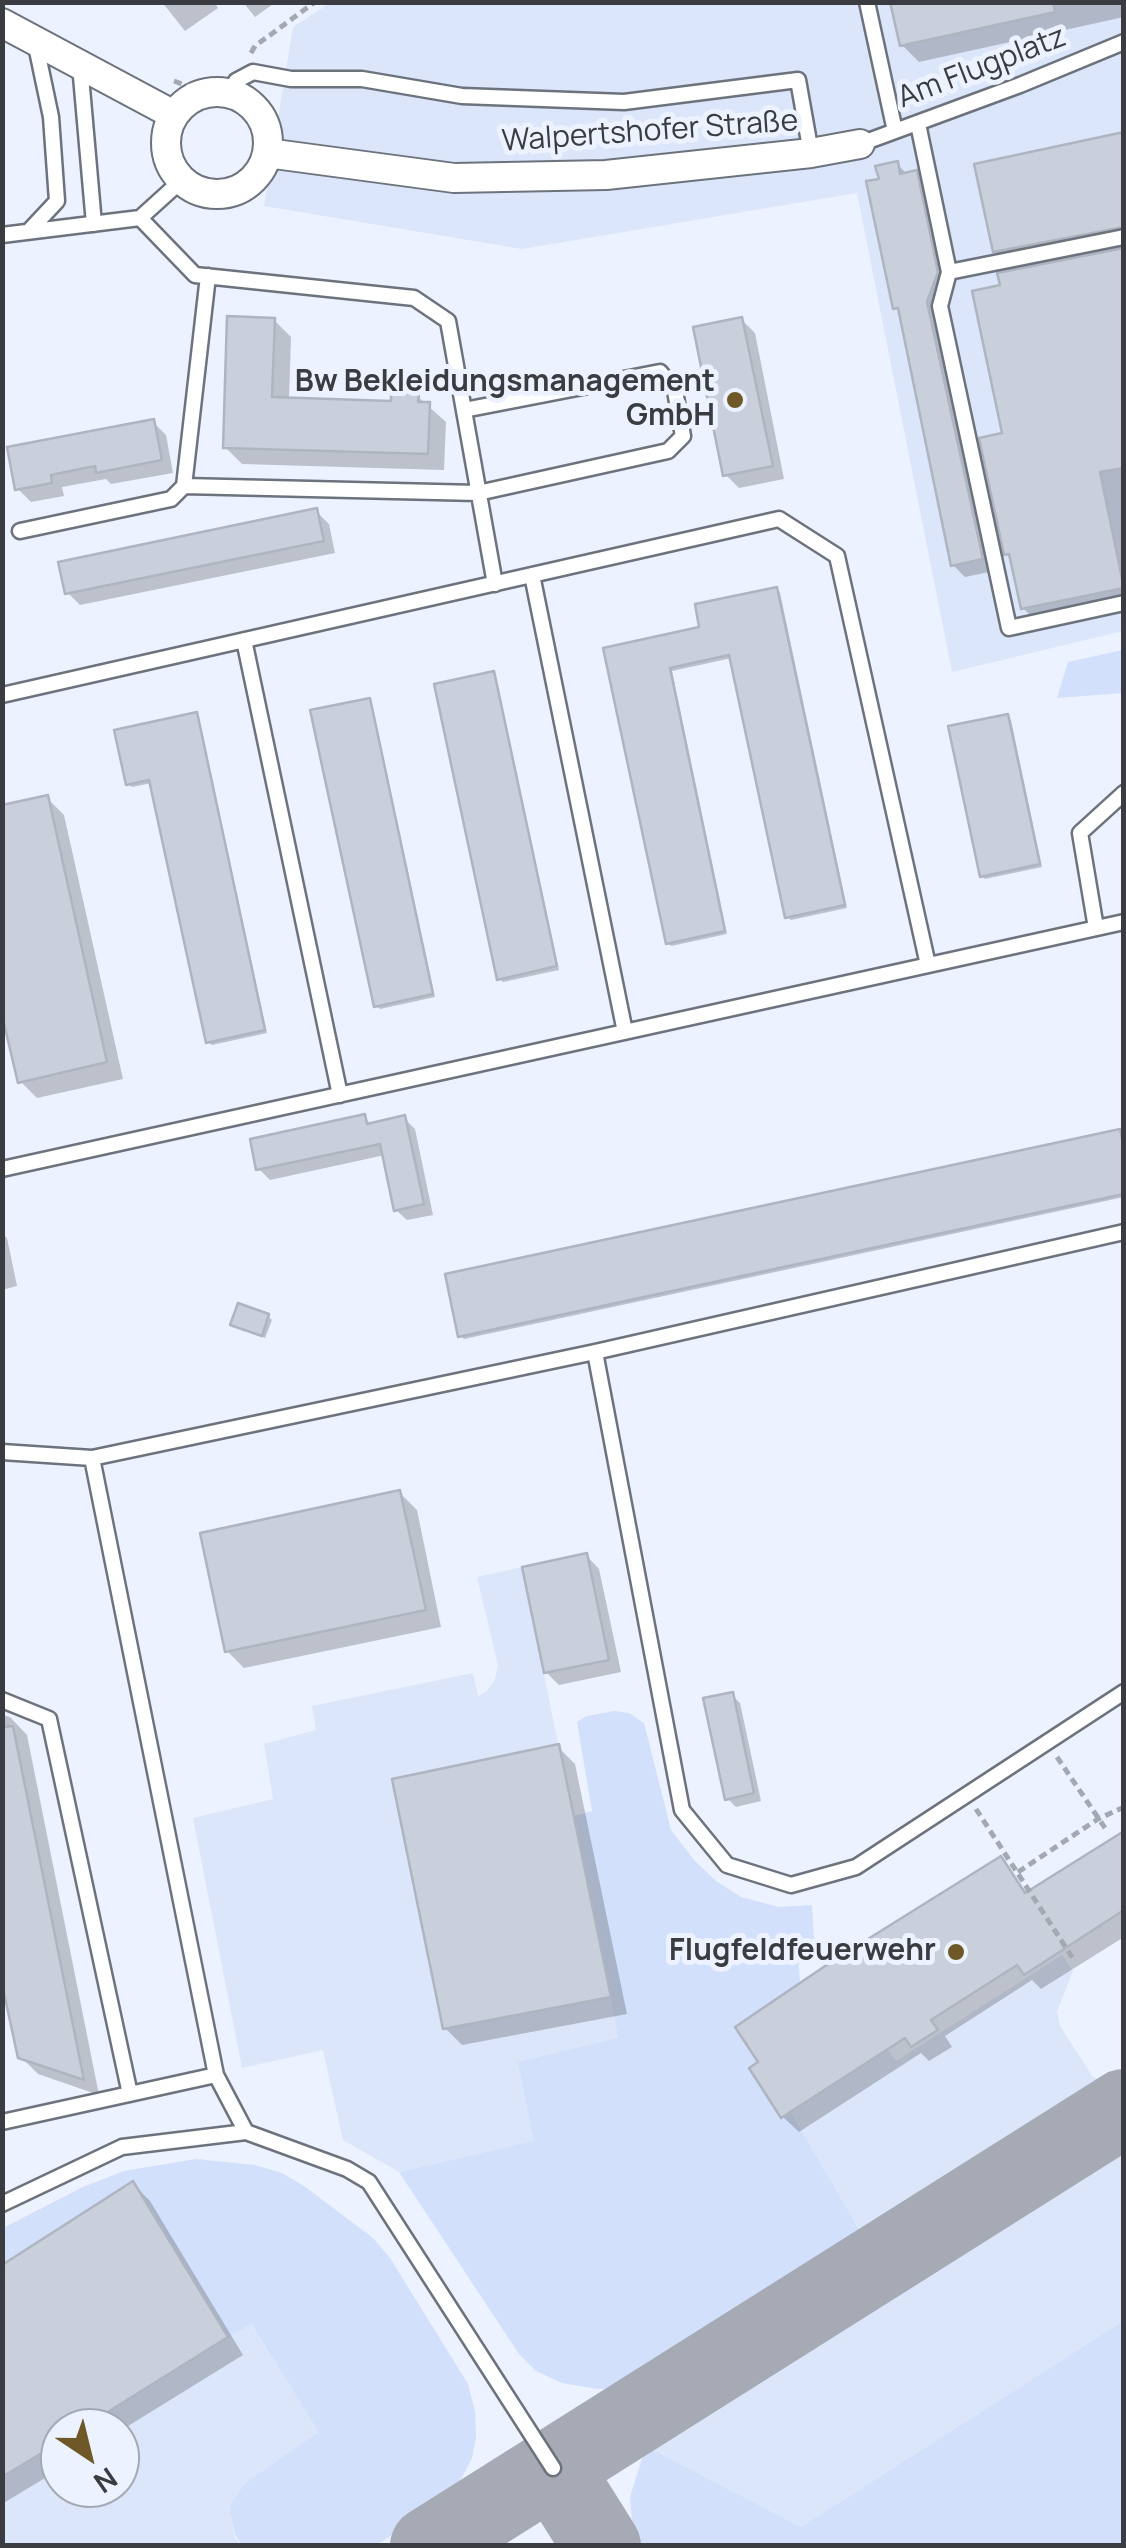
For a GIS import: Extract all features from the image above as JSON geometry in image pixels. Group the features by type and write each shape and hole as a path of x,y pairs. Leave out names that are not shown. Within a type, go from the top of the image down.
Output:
{"street":[{"path":"2,23 174,115"},
{"path":"233,87 264,122 267,153 252,180 240,189 209,194 182,180 172,166 166,149 167,132 174,115 198,96 233,87"},
{"name":"Walpertshofer Straße","path":"267,153 454,178 606,175 860,144"}],"lane":[{"path":"867,2 895,131"},
{"path":"28,232 57,201 51,117 34,40"},
{"name":"Am Flugplatz","path":"860,144 1124,42"},
{"path":"80,65 94,224"},
{"path":"233,87 253,72 292,79 362,79 462,96 624,102 798,80 811,153"},
{"path":"918,124 949,272 940,306 1009,628 1124,603"},
{"path":"2,235 140,218 182,180"},
{"path":"140,218 194,275 414,298 448,321 494,584"},
{"path":"949,272 1124,237"},
{"path":"20,530 171,499 184,486 208,276"},
{"path":"184,486 478,493 668,451 683,436 675,390 660,372 464,410"},
{"path":"2,695 779,519 837,556 928,966"},
{"path":"532,576 625,1032"},
{"path":"244,640 340,1094"},
{"path":"1096,928 1080,833 1124,792"},
{"path":"2,1168 1124,922"},
{"path":"2,1452 92,1458 595,1352 1124,1232"},
{"path":"595,1352 682,1810 727,1865 791,1885 856,1867 1124,1692"},
{"path":"92,1458 216,2074 246,2132"},
{"path":"2,1700 49,1719 130,2094"},
{"path":"2,2122 216,2074"},
{"path":"2,2204 122,2147 246,2132 347,2169 369,2182 552,2468"}],"path":[{"path":"233,87 255,46 314,2"},
{"path":"1047,1742 1105,1828"},
{"path":"966,1794 1074,1960"},
{"path":"1018,1872 1124,1806"}],"shaded area":[{"path":"330,3 1123,3 1123,631 952,672 857,193 522,249 264,206 293,27"},
{"path":"1123,650 1123,693 1057,698 1068,662"},
{"path":"522,1567 618,2038 535,2141 399,2172 343,2140 323,2050 242,2068 193,1818 273,1799 264,1744 316,1730 312,1706 473,1673 478,1696 486,1692 495,1680 498,1665 477,1577"},
{"path":"615,1711 629,1713 644,1723 671,1830 694,1860 741,1897 779,1907 812,1905 814,1940 798,1952 800,1983 736,2027 758,2062 749,2068 781,2118 791,2112 861,2233 861,2242 636,2381 613,2389 597,2389 562,2383 536,2371 519,2354 399,2172 534,2141 518,2062 618,2038 574,1816 592,1811 577,1722"},
{"path":"1062,1955 1073,1971 1057,2011 1060,2026 1093,2077 1114,2085 861,2242 861,2233 791,2112 887,2049 896,2061"},
{"path":"1123,2142 1123,2321 801,2527 646,2446"},
{"path":"196,2159 255,2165 282,2173 373,2238 390,2258 468,2384 476,2437 472,2458 461,2479 449,2497 376,2545 242,2545 235,2535 229,2507 245,2483 319,2432 251,2324 228,2337 134,2181 3,2265 3,2228 124,2171"},
{"path":"1123,2321 1123,2545 638,2545 630,2497 646,2446 801,2527"},
{"path":"250,2323 320,2433 245,2483 229,2507 235,2538 241,2545 3,2546 3,2477 40,2454 40,2508 140,2508 140,2408 114,2408"}],"building":[{"path":"890,2 1053,2 1055,12 900,46"},
{"path":"1124,132 1124,227 993,252 974,164"},
{"path":"898,161 900,174 917,170 938,272 927,302 983,559 951,566 898,308 893,309 866,181 879,179 875,166"},
{"path":"1124,248 1124,468 1100,472 1124,588 1021,609 1009,554 1004,555 979,438 1002,433 972,291 1000,285 997,273"},
{"path":"227,316 275,318 272,397 391,401 391,393 419,394 418,402 430,402 428,454 223,448"},
{"path":"742,317 773,466 723,476 693,327"},
{"path":"154,419 162,460 96,473 95,466 51,475 52,483 15,490 7,447"},
{"path":"317,508 324,541 65,594 58,562"},
{"path":"777,587 845,905 785,918 729,655 670,668 725,931 666,944 603,648 699,627 695,604"},
{"path":"494,671 557,966 497,980 434,684"},
{"path":"370,698 433,994 374,1007 310,710"},
{"path":"197,712 265,1030 206,1043 149,780 126,785 114,730"},
{"path":"1008,714 1040,864 980,877 948,726"},
{"path":"48,795 107,1062 18,1083 2,1015 2,805"},
{"path":"365,1114 367,1124 405,1115 424,1204 394,1211 380,1144 256,1170 250,1139"},
{"path":"1120,1129 1124,1194 458,1337 445,1274"},
{"path":"238,1303 269,1314 262,1336 230,1325"},
{"path":"400,1490 426,1610 225,1652 200,1533"},
{"path":"587,1553 609,1660 544,1673 522,1567"},
{"path":"733,1692 754,1793 725,1800 703,1698"},
{"path":"13,1726 84,2080 18,2058 2,1984 2,1727"},
{"path":"559,1744 611,1997 443,2029 392,1779"},
{"path":"1124,1831 1124,1910 1024,1975 1017,1965 931,2020 938,2030 911,2047 905,2038 781,2118 749,2068 758,2062 735,2027 1001,1856 1025,1893"},
{"path":"133,2181 228,2337 114,2408 40,2408 40,2454 2,2477 2,2265"}],"taxiway":[{"path":"429,2546 1124,2108"},
{"path":"553,2468 602,2546"}],"place":[{"name":"Bw Bekleidungsmanagement GmbH","path":"735,400"},
{"name":"Flugfeldfeuerwehr","path":"956,1952"}]}
